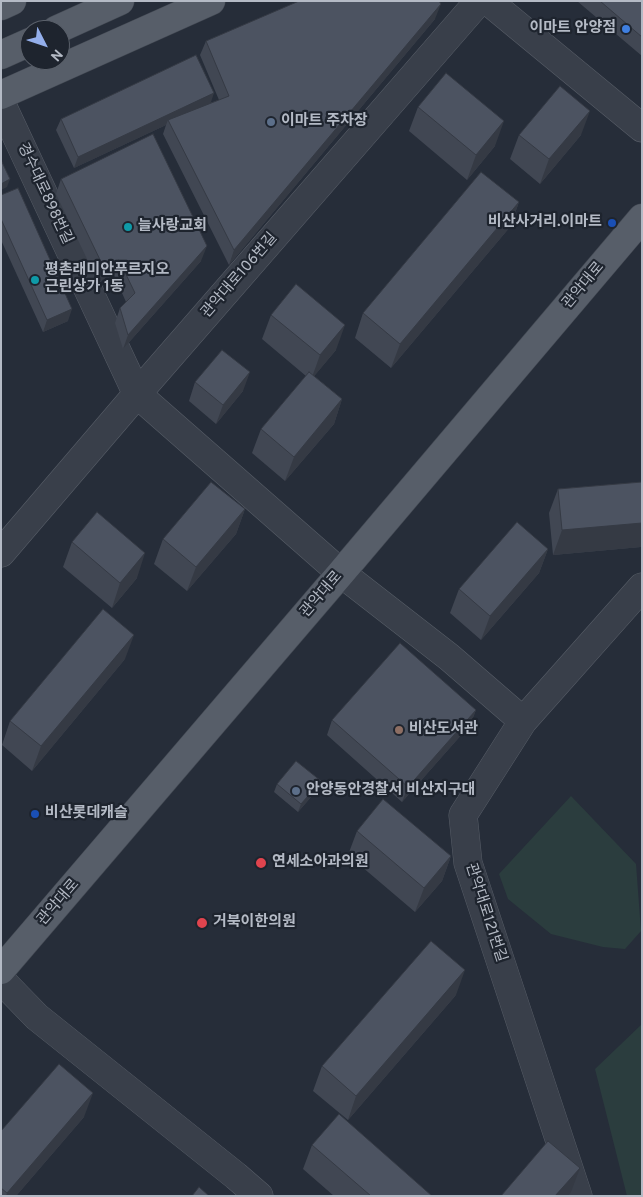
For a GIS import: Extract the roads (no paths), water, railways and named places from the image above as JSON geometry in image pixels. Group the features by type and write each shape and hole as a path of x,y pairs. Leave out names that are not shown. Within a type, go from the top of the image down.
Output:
{"main road":[{"path":"1,6 12,1"},
{"path":"70,24 120,1"},
{"path":"1,94 211,1"},
{"path":"1,55 20,46"},
{"name":"관악대로","path":"1,970 642,218"}],"street":[{"name":"관악대로106번길","path":"1,553 479,1"},
{"path":"488,1 642,128"},
{"name":"경수대로898번길","path":"1,103 137,394"},
{"path":"137,394 341,573 449,657 524,721"},
{"name":"관악대로121번길","path":"578,1196 468,863 463,815 524,721 642,587"},
{"path":"1,980 37,1017 259,1196"}],"place":[{"name":"이마트 안양점","path":"626,29"},
{"name":"이마트 주차장","path":"271,122"},
{"name":"비산사거리.이마트","path":"612,223"},
{"name":"늘사랑교회","path":"128,227"},
{"name":"평촌래미안푸르지오 근린상가 1동","path":"35,280"},
{"name":"비산도서관","path":"399,730"},
{"name":"안양동안경찰서 비산지구대","path":"296,791"},
{"name":"비산롯데캐슬","path":"35,814"},
{"name":"연세소아과의원","path":"261,863"},
{"name":"거북이한의원","path":"202,923"}]}
